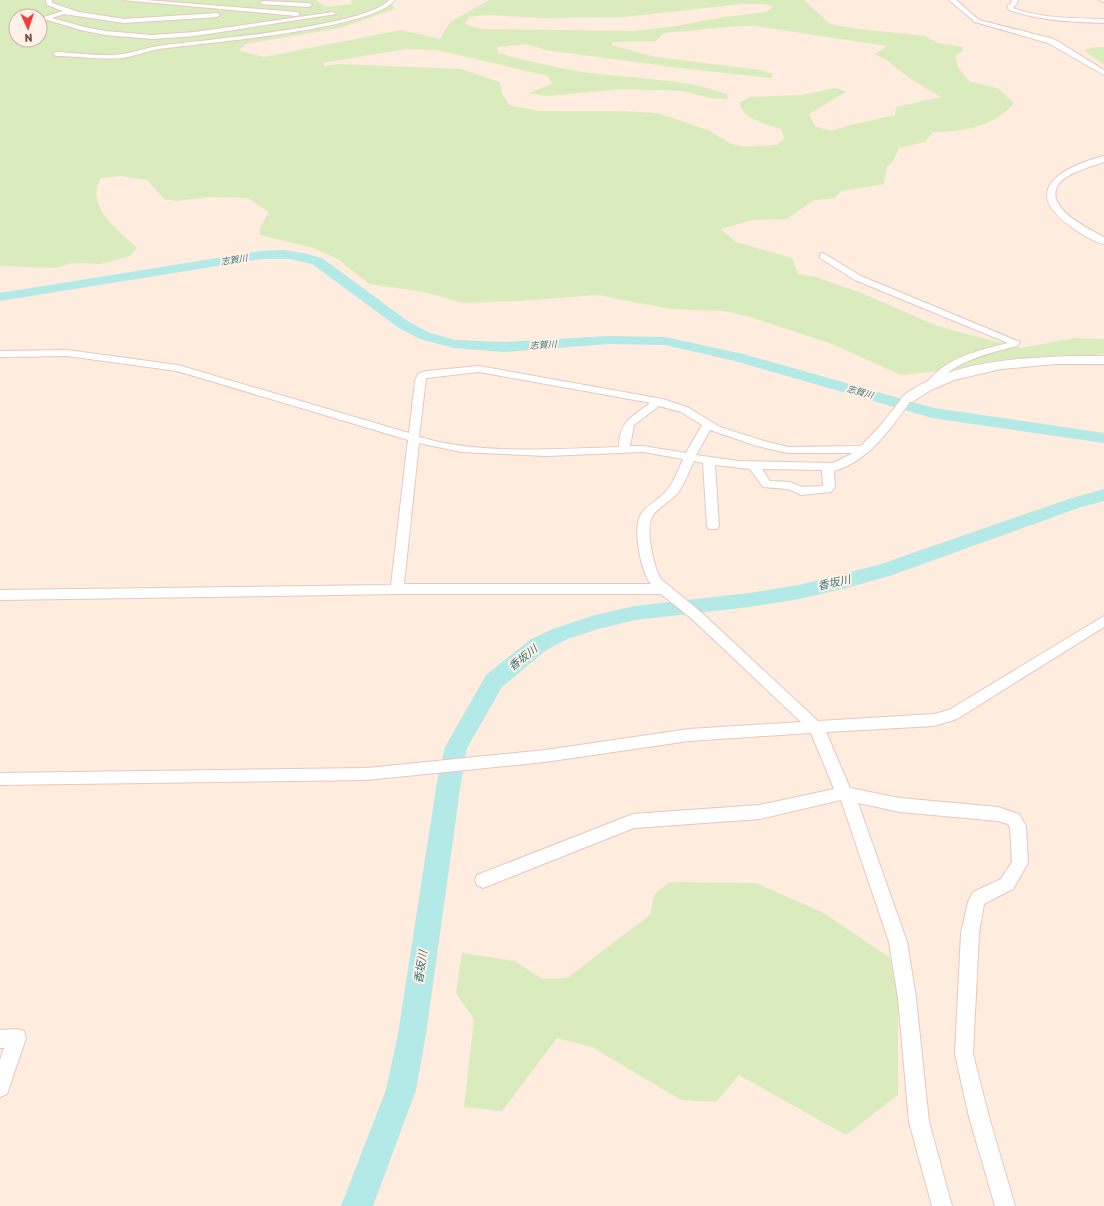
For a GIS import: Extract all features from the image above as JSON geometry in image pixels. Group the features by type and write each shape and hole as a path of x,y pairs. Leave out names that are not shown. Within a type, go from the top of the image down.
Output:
{"street":[{"path":"49,0 49,4 75,13"},
{"path":"126,0 300,15 333,14"},
{"path":"358,10 382,0"},
{"path":"56,54 122,56 156,48 329,25 367,14 389,5 392,0"},
{"path":"952,0 969,16 980,22 1051,41 1104,73"},
{"path":"1014,0 1015,2 1010,6 1011,9 1032,14 1067,20 1104,21"},
{"path":"255,2 309,5"},
{"path":"260,12 135,21 64,12 46,18 82,29 119,35 148,37 201,34 340,13"},
{"path":"1104,159 1057,181 1052,188 1051,197 1055,207 1068,220 1104,241"},
{"path":"823,256 858,278 1015,342 1014,344 982,353 954,366 934,379 932,383"},
{"path":"0,354 67,353 178,368 452,448 481,451 546,453 649,449 709,461 756,466 828,467 846,463 863,449 896,414 907,399 932,383 960,375 1006,366 1059,361 1104,360"},
{"path":"397,589 420,381 422,376 426,374 479,370 659,401 685,410 708,425 761,444 788,450 863,449"},
{"path":"624,449 624,433 631,420 659,401"},
{"path":"708,425 690,453 690,457 677,486 646,516 643,526 646,558 649,571 654,580 697,616 814,726 820,735 839,784 849,800 890,916 902,960 910,1021 915,1094 921,1133 942,1206"},
{"path":"709,461 713,526"},
{"path":"756,466 756,471 767,484 790,486 801,491 827,489 829,487 828,467"},
{"path":"0,595 397,589 667,591"},
{"path":"0,779 367,774 545,756 689,735 814,726 924,721 952,716 1104,622"},
{"path":"483,880 633,821 760,812 844,793 900,805 1006,815 1013,819 1018,826 1020,863 1007,884 979,898 976,902 970,939 964,1054 977,1110 1005,1206"},
{"path":"0,1039 17,1038 0,1087"}],"green space":[{"path":"0,0 316,0 326,7 352,4 351,0 390,0 395,9 340,28 245,44 239,51 264,57 401,30 440,39 450,22 489,0 804,0 830,24 859,29 925,36 938,43 963,47 963,51 955,56 959,69 969,81 999,89 1014,103 997,118 987,123 955,131 933,132 925,142 899,148 893,161 887,167 884,184 841,191 835,198 814,200 787,219 752,220 721,229 736,242 792,258 798,274 816,277 864,294 937,326 1021,348 1075,338 1104,339 1104,354 901,375 832,344 747,316 724,311 670,309 598,295 519,301 464,303 424,292 369,284 339,260 313,248 260,235 260,227 269,212 248,198 209,197 177,201 164,199 147,180 121,176 101,178 97,188 97,198 100,208 106,217 137,248 130,256 100,264 73,263 54,268 0,266","holes":["741,4 764,4 773,7 766,12 635,31 482,29 465,24 469,17 484,15 541,18 624,17","739,26 755,26 887,46 875,54 888,61 909,78 941,97 896,107 895,115 831,131 815,126 809,114 846,92 836,88 802,95 750,97 740,102 741,108 745,113 762,123 781,129 784,139 777,145 743,147 730,143 708,130 657,113 619,111 538,111 509,105 502,94 500,82 461,69 339,64 325,66 322,63 406,49 437,50 548,76 552,84 529,93 547,96 621,89 682,91 710,98 728,99 727,94 690,84 595,74 547,65 498,53 497,47 526,44 546,50 680,68 771,78 773,74 760,70 655,57 611,45 613,42 656,41 664,33"]},
{"path":"1095,47 1104,47 1104,65 1084,50"},
{"path":"669,882 756,883 824,913 890,958 898,1001 898,1095 846,1135 739,1075 716,1102 681,1100 592,1047 557,1038 502,1111 464,1107 474,1019 456,993 462,953 515,961 542,979 567,978 650,915 654,895"}],"waterway":[{"name":"志賀川","path":"0,297 261,255 297,255 317,261 404,325 425,336 454,344 504,347 609,340 665,341 738,357 932,413 1104,438"},
{"name":"香坂川","path":"357,1206 401,1090 412,1034 449,782 456,747 494,681 538,645 560,634 595,622 635,613 749,600 799,592 847,581 885,570 1075,503 1104,495"}]}
